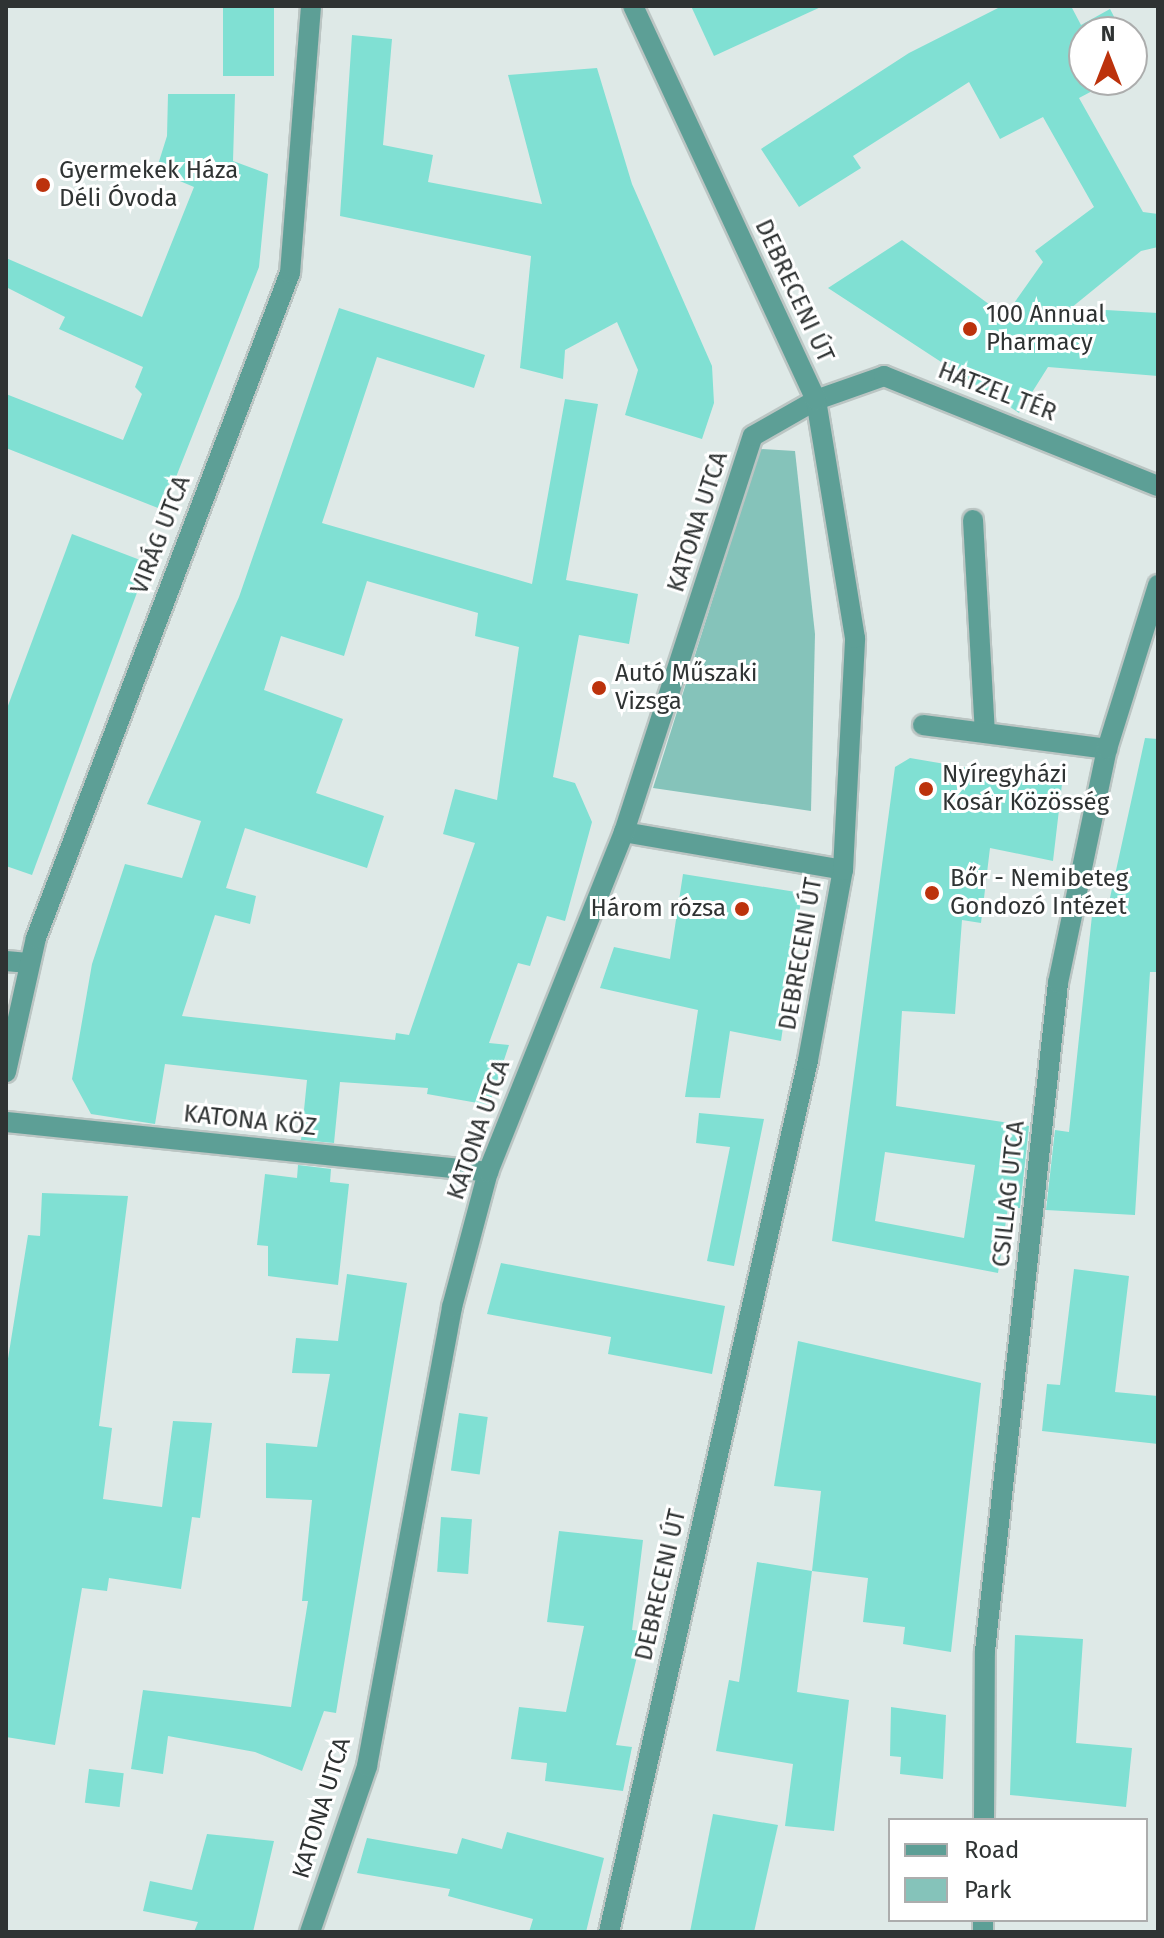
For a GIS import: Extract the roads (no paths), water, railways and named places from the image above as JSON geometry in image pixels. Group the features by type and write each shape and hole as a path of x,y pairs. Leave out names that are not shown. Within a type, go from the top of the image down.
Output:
{"street":[{"name":"VIRÁG UTCA","path":"6,1072 28,963 290,273 311,6"},
{"name":"DEBRECENI ÚT","path":"609,1932 808,1060 843,870 855,638 816,400 633,6"},
{"name":"HATZEL TÉR","path":"816,400 884,376 1158,486"},
{"name":"KATONA UTCA","path":"310,1932 367,1766 452,1307 488,1172 624,832 753,436 816,400"},
{"path":"973,520 985,733"},
{"name":"CSILLAG UTCA","path":"984,1818 985,1651 1058,983 1107,749 1158,585"},
{"path":"923,725 1107,749"},
{"path":"624,832 843,870"},
{"path":"6,961 28,963"},
{"name":"KATONA KÖZ","path":"6,1122 488,1172"}],"place":[{"name":"Gyermekek Háza Déli Óvoda","path":"43,185"},
{"name":"100 Annual Pharmacy","path":"970,329"},
{"name":"Autó Műszaki Vizsga","path":"599,688"},
{"name":"Nyíregyházi Kosár Közösség","path":"926,789"},
{"name":"Bőr - Nemibeteg Gondozó Intézet","path":"932,893"},
{"name":"Három rózsa","path":"742,909"}]}
